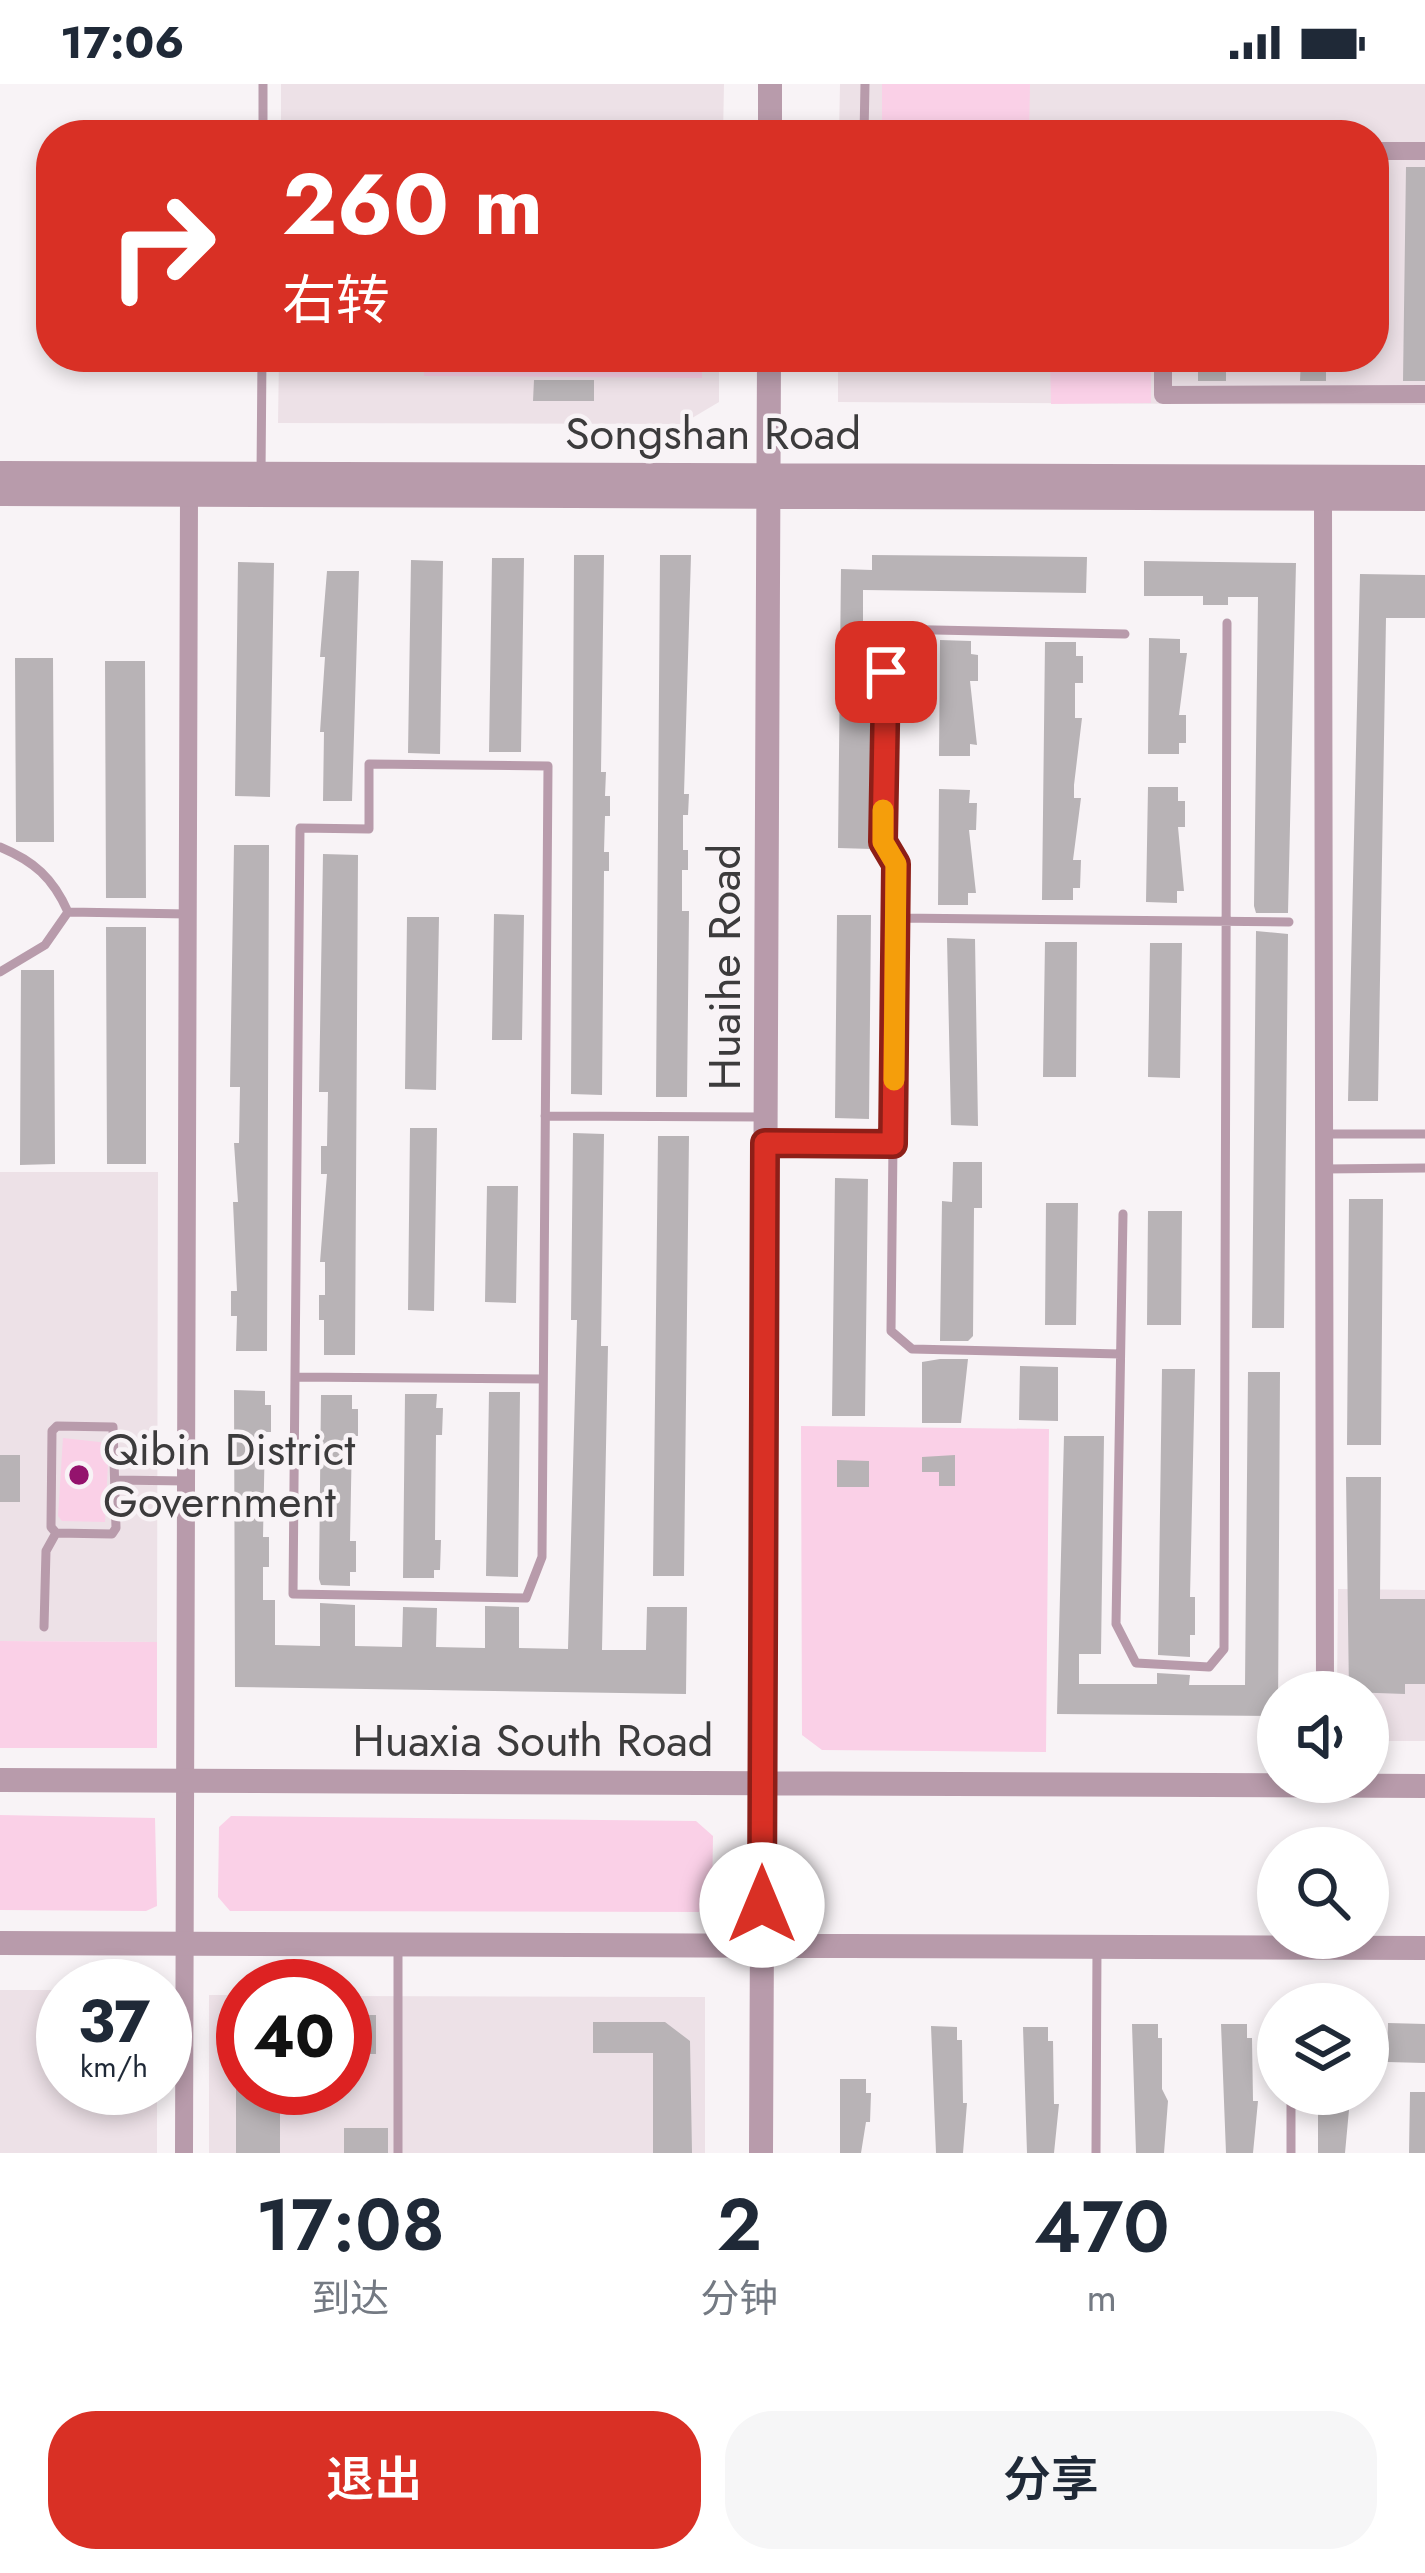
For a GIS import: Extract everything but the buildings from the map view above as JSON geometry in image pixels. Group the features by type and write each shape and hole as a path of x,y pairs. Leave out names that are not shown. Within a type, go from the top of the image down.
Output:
{"street":[{"path":"770,84 770,120"},
{"path":"1389,151 1425,152"},
{"name":"Huaihe Road","path":"761,2153 769,372"},
{"path":"1162,372 1163,395 1425,394"},
{"name":"Songshan Road","path":"0,472 1425,499"},
{"name":"Songshan Road","path":"0,494 1425,477"},
{"path":"184,2153 190,495"},
{"path":"1323,499 1324,1671"},
{"name":"Huaxia South Road","path":"0,1780 1257,1784"},
{"name":"Huaxia South Road","path":"1389,1785 1425,1786"},
{"path":"0,1943 1425,1948"}],"lane":[{"path":"263,84 263,120"},
{"path":"864,120 865,84"},
{"path":"261,474 262,372"},
{"path":"1123,1214 1116,1624 1136,1663 1209,1667 1224,1648 1227,623"},
{"path":"1120,1354 912,1348 891,1331 896,864 883,842 886,629 1125,634"},
{"path":"369,764 548,766 545,1116 542,1558 526,1598 293,1594 300,828 369,829 369,764"},
{"path":"0,847 24,856 54,882 68,912"},
{"path":"68,912 188,914"},
{"path":"0,972 45,945 68,912"},
{"path":"896,918 1289,922"},
{"path":"545,1116 766,1117"},
{"path":"1324,1134 1425,1134"},
{"path":"765,1143 893,1144"},
{"path":"1324,1169 1425,1168"},
{"path":"295,1377 543,1379"},
{"path":"57,1426 113,1427 112,1534 56,1534 51,1527 52,1431 57,1426"},
{"path":"116,1480 186,1481"},
{"path":"44,1627 46,1551 56,1534"},
{"path":"398,1945 398,2153"},
{"path":"1096,1947 1096,2153"},
{"path":"1291,2115 1291,2153"}],"shaded area":[{"path":"281,84 724,84 723,120 281,120"},
{"path":"840,84 1425,84 1425,405 838,402 838,372 1389,372 1389,120 839,120"},
{"path":"882,84 1030,84 1029,120 882,120"},
{"path":"279,372 719,372 719,402 682,424 278,423"},
{"path":"424,372 702,372 702,378 424,376"},
{"path":"1050,372 1151,372 1151,403 1051,404"},
{"name":"Qibin District Government","path":"0,1172 158,1172 157,1642 0,1641"},
{"path":"801,1426 1049,1429 1046,1752 822,1750 802,1735"},
{"path":"63,1438 109,1443 105,1522 62,1521 58,1516"},
{"path":"1338,1589 1425,1590 1425,1741 1389,1741 1389,1671 1337,1671"},
{"path":"0,1641 157,1642 157,1748 0,1748"},
{"path":"0,1815 155,1818 157,1906 146,1911 0,1910"},
{"path":"231,1816 696,1821 713,1836 712,1898 699,1912 230,1911 218,1897 219,1827"},
{"path":"0,1990 36,1990 36,2115 157,2115 157,2153 0,2153"},
{"path":"209,1995 216,1995 216,2115 372,2115 372,1996 705,1997 705,2153 209,2153"}],"slow traffic":[{"path":"883,810 883,842 896,864 894,1080"}],"place":[{"name":"Qibin District Government","path":"79,1475"}],"route":[{"path":"762,1905 765,1143 893,1144 896,864 883,842 886,672"}]}
